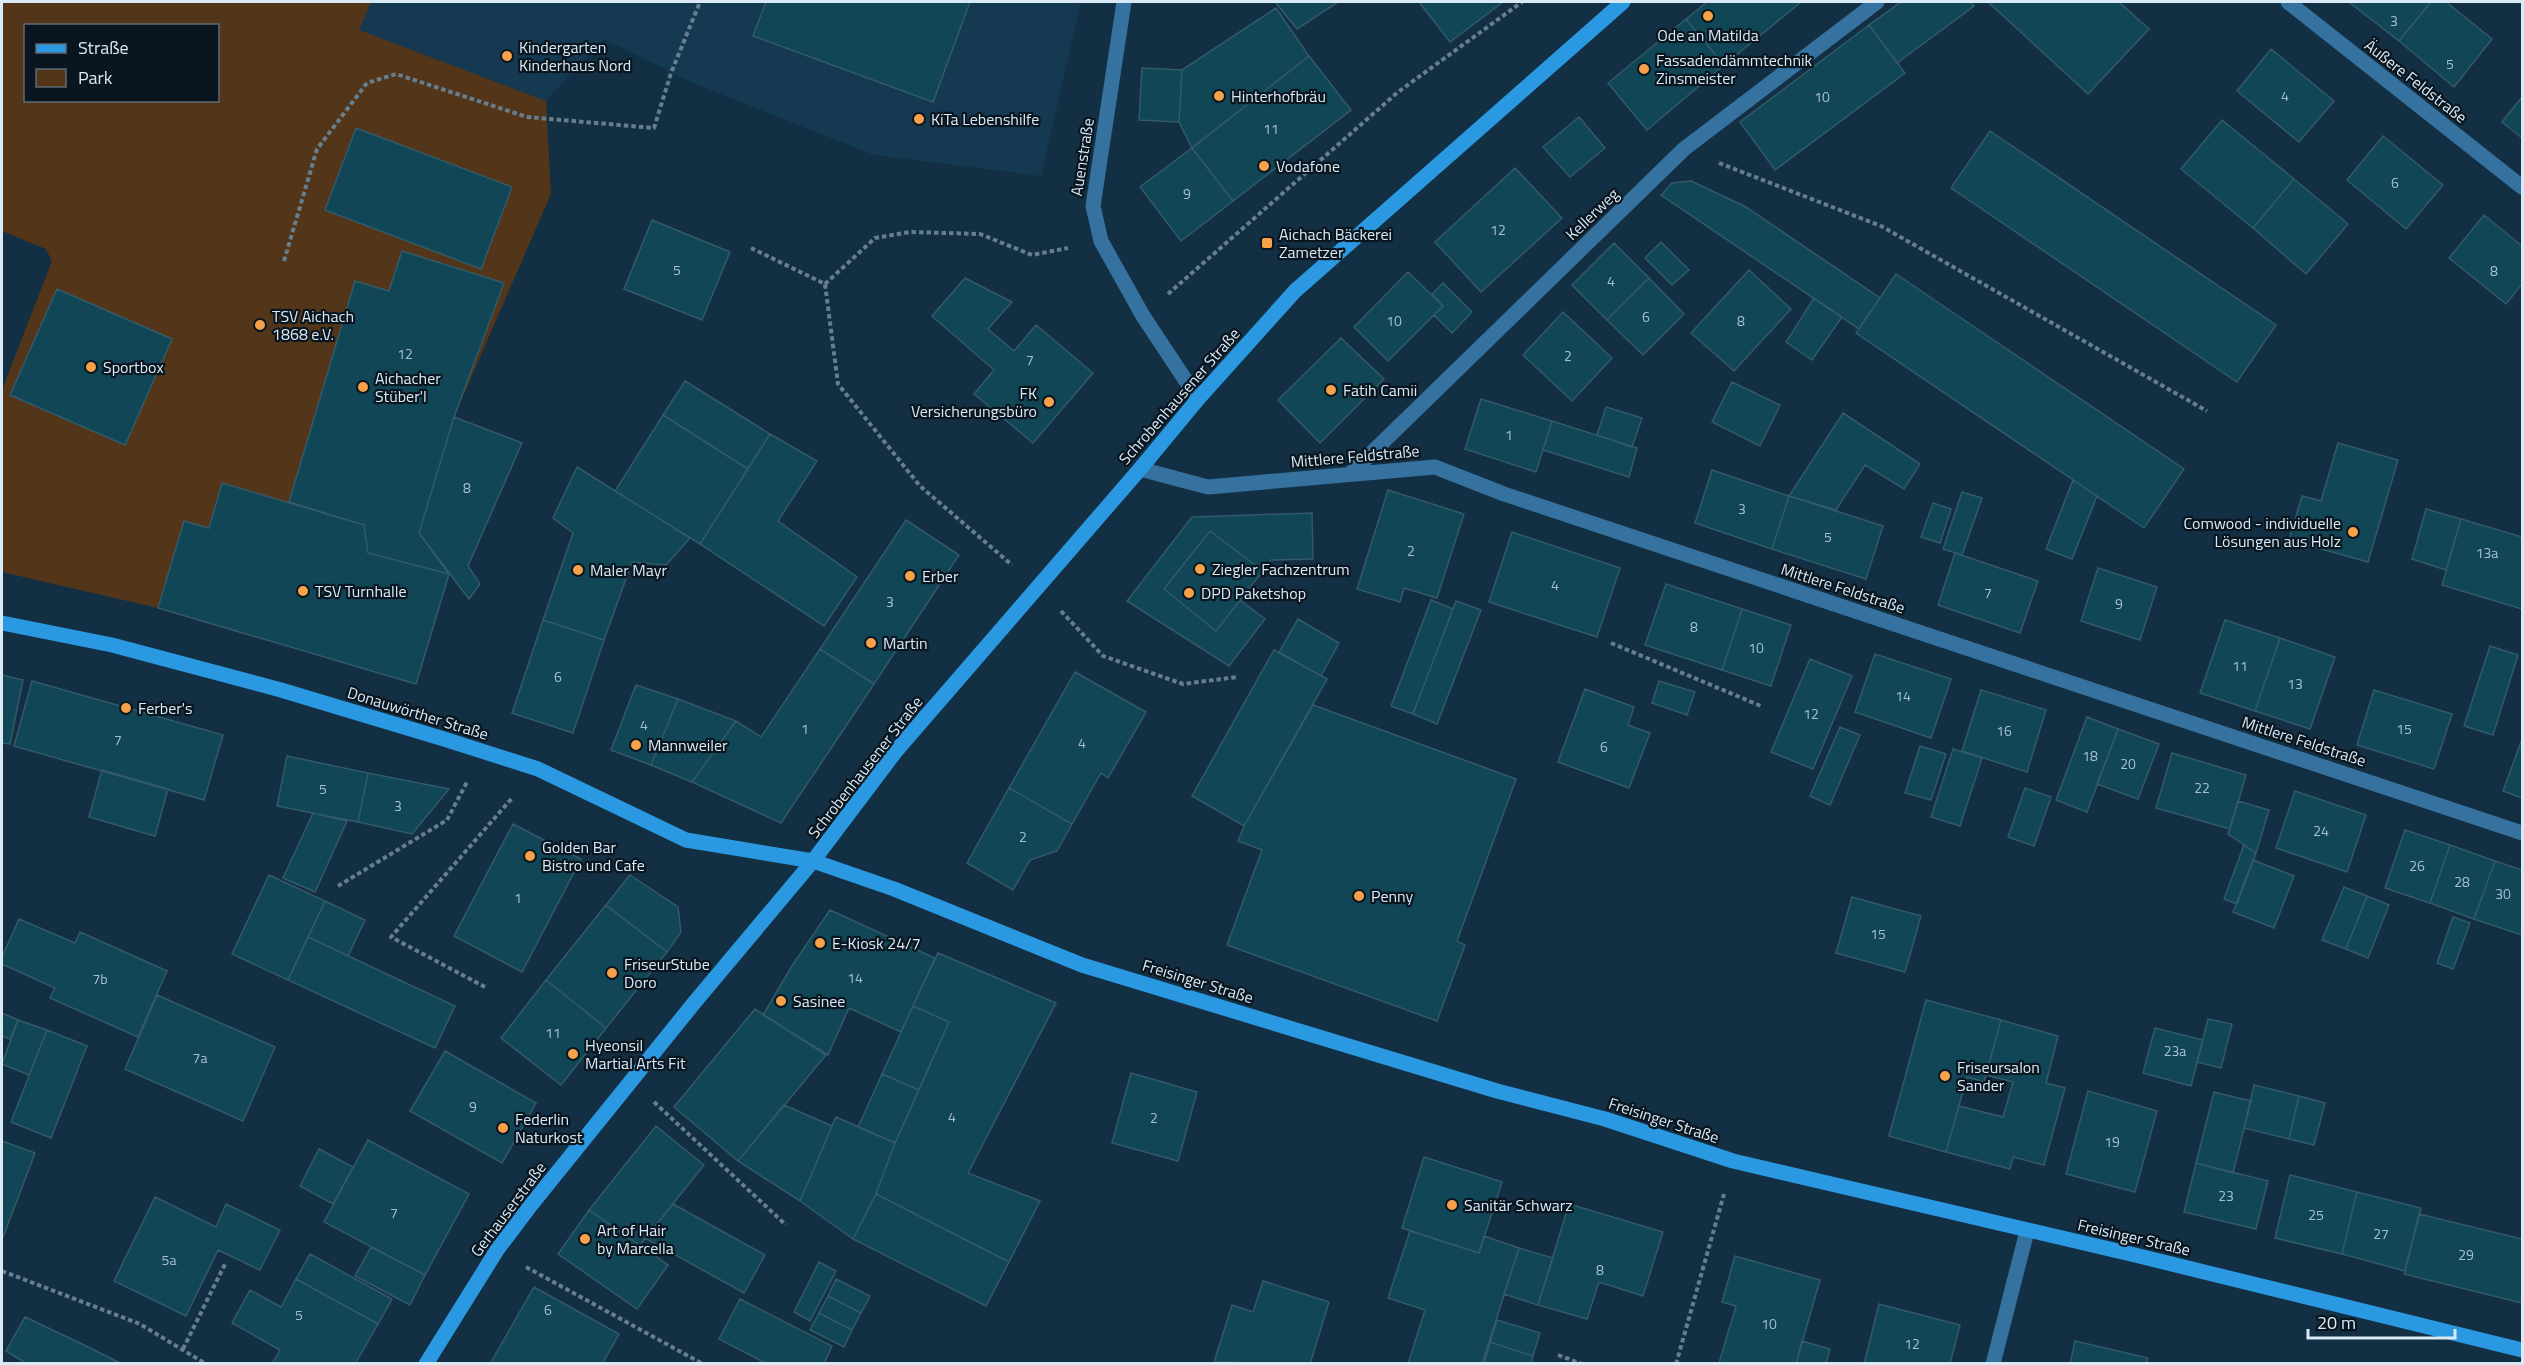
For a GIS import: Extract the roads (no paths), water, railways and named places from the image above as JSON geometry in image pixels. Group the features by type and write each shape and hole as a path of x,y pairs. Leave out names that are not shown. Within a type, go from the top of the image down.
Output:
{"main road":[{"name":"Schrobenhausener Straße","path":"813,861 896,752 1198,399 1295,291 1623,2"},
{"name":"Donauwörther Straße","path":"2,623 112,645 281,690 538,769 686,840 813,861"},
{"name":"Gerhauserstraße","path":"426,1364 497,1250 531,1204 813,861"},
{"name":"Freisinger Straße","path":"813,861 894,889 1082,965 1497,1091 1605,1119 1733,1161 2523,1350"}],"street":[{"name":"Auenstraße","path":"1124,2 1093,206 1101,241 1143,316 1198,399"},
{"name":"Kellerweg","path":"1350,474 1684,149 1877,2"},
{"name":"Äußere Feldstraße","path":"2288,2 2523,188"},
{"name":"Mittlere Feldstraße","path":"1140,469 1208,487 1435,467 1504,494 2523,833"},
{"path":"1992,1364 2027,1231"}],"place":[{"name":"Ode an Matilda","path":"1708,16"},
{"name":"Kindergarten Kinderhaus Nord","path":"507,56"},
{"name":"Fassadendämmtechnik Zinsmeister","path":"1644,69"},
{"name":"Hinterhofbräu","path":"1219,96"},
{"name":"KiTa Lebenshilfe","path":"919,119"},
{"name":"Vodafone","path":"1264,166"},
{"name":"Aichach Bäckerei Zametzer","path":"1267,243"},
{"name":"TSV Aichach 1868 e.V.","path":"260,325"},
{"name":"Sportbox","path":"91,367"},
{"name":"Aichacher Stüber'l","path":"363,387"},
{"name":"Fatih Camii","path":"1331,390"},
{"name":"FK Versicherungsbüro","path":"1049,402"},
{"name":"Comwood - individuelle Lösungen aus Holz","path":"2353,532"},
{"name":"Ziegler Fachzentrum","path":"1200,569"},
{"name":"Maler Mayr","path":"578,570"},
{"name":"Erber","path":"910,576"},
{"name":"TSV Turnhalle","path":"303,591"},
{"name":"DPD Paketshop","path":"1189,593"},
{"name":"Martin","path":"871,643"},
{"name":"Ferber's","path":"126,708"},
{"name":"Mannweiler","path":"636,745"},
{"name":"Golden Bar Bistro und Cafe","path":"530,856"},
{"name":"Penny","path":"1359,896"},
{"name":"E-Kiosk 24/7","path":"820,943"},
{"name":"FriseurStube Doro","path":"612,973"},
{"name":"Sasinee","path":"781,1001"},
{"name":"Hyeonsil Martial Arts Fit","path":"573,1054"},
{"name":"Friseursalon Sander","path":"1945,1076"},
{"name":"Federlin Naturkost","path":"503,1128"},
{"name":"Sanitär Schwarz","path":"1452,1205"},
{"name":"Art of Hair by Marcella","path":"585,1239"}]}
